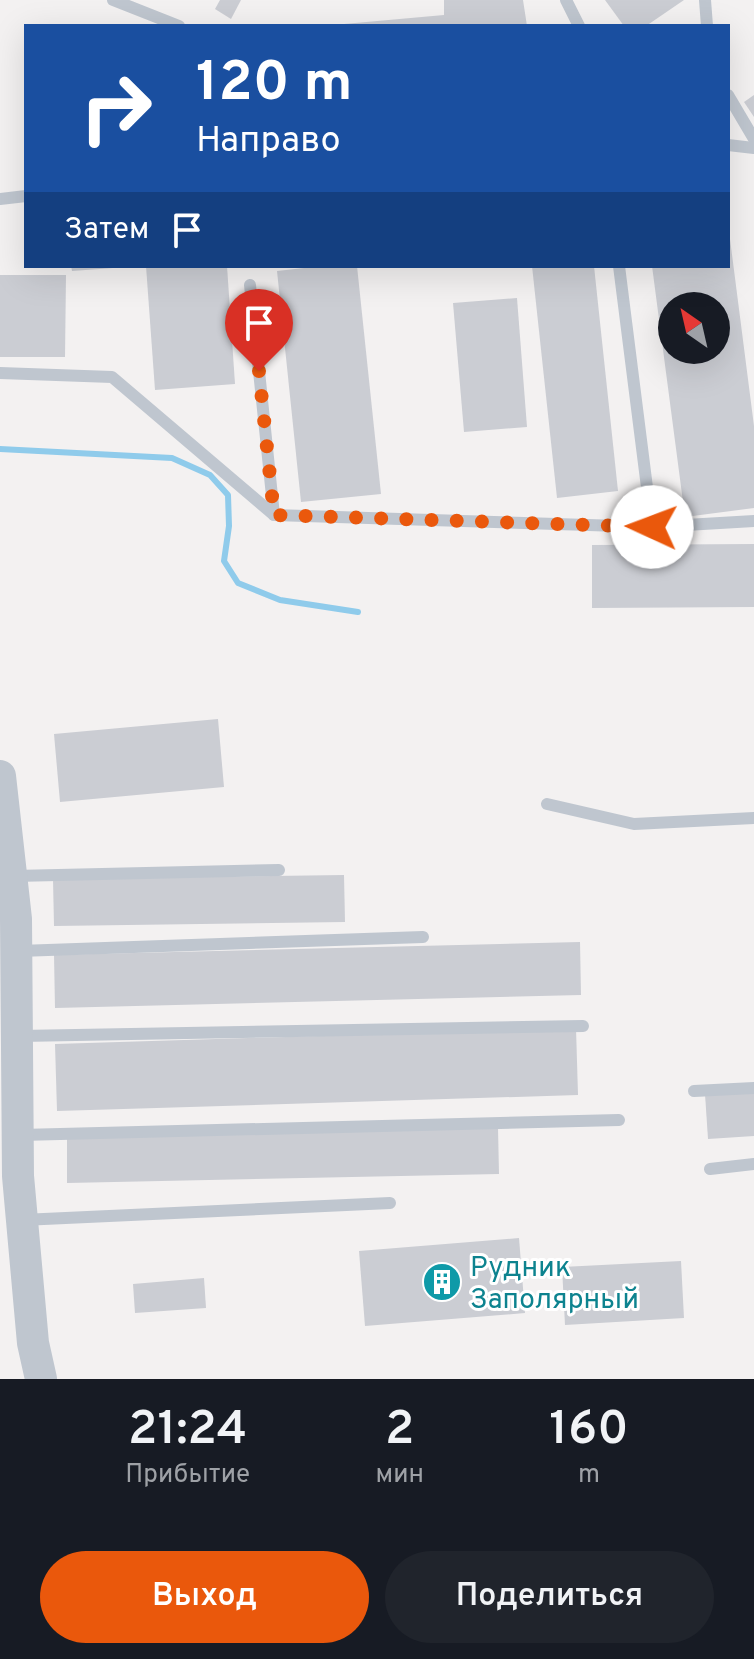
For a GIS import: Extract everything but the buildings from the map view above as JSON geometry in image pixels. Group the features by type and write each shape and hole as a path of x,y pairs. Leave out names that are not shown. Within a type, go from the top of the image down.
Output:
{"street":[{"path":"0,776 6,857 16,919 11,1029 18,1176 33,1343 41,1379"}],"lane":[{"path":"113,0 174,24"},
{"path":"566,0 578,24"},
{"path":"705,0 707,24"},
{"path":"730,98 754,139"},
{"path":"730,145 754,148"},
{"path":"0,199 24,196"},
{"path":"619,268 652,527"},
{"path":"250,285 274,515"},
{"path":"0,373 112,377 274,515 652,527 754,521"},
{"path":"547,804 634,824 754,818"},
{"path":"6,857 279,870"},
{"path":"16,951 423,937"},
{"path":"11,1029 583,1026"},
{"path":"694,1091 754,1088"},
{"path":"18,1135 619,1120"},
{"path":"710,1169 754,1164"},
{"path":"22,1220 390,1203"}],"waterway":[{"path":"0,449 172,458 210,475 228,495 229,526 224,561 238,583 280,600 358,612"}],"place":[{"name":"Рудник Заполярный","path":"442,1282"}],"route":[{"path":"259,371 274,515 652,527"}]}
